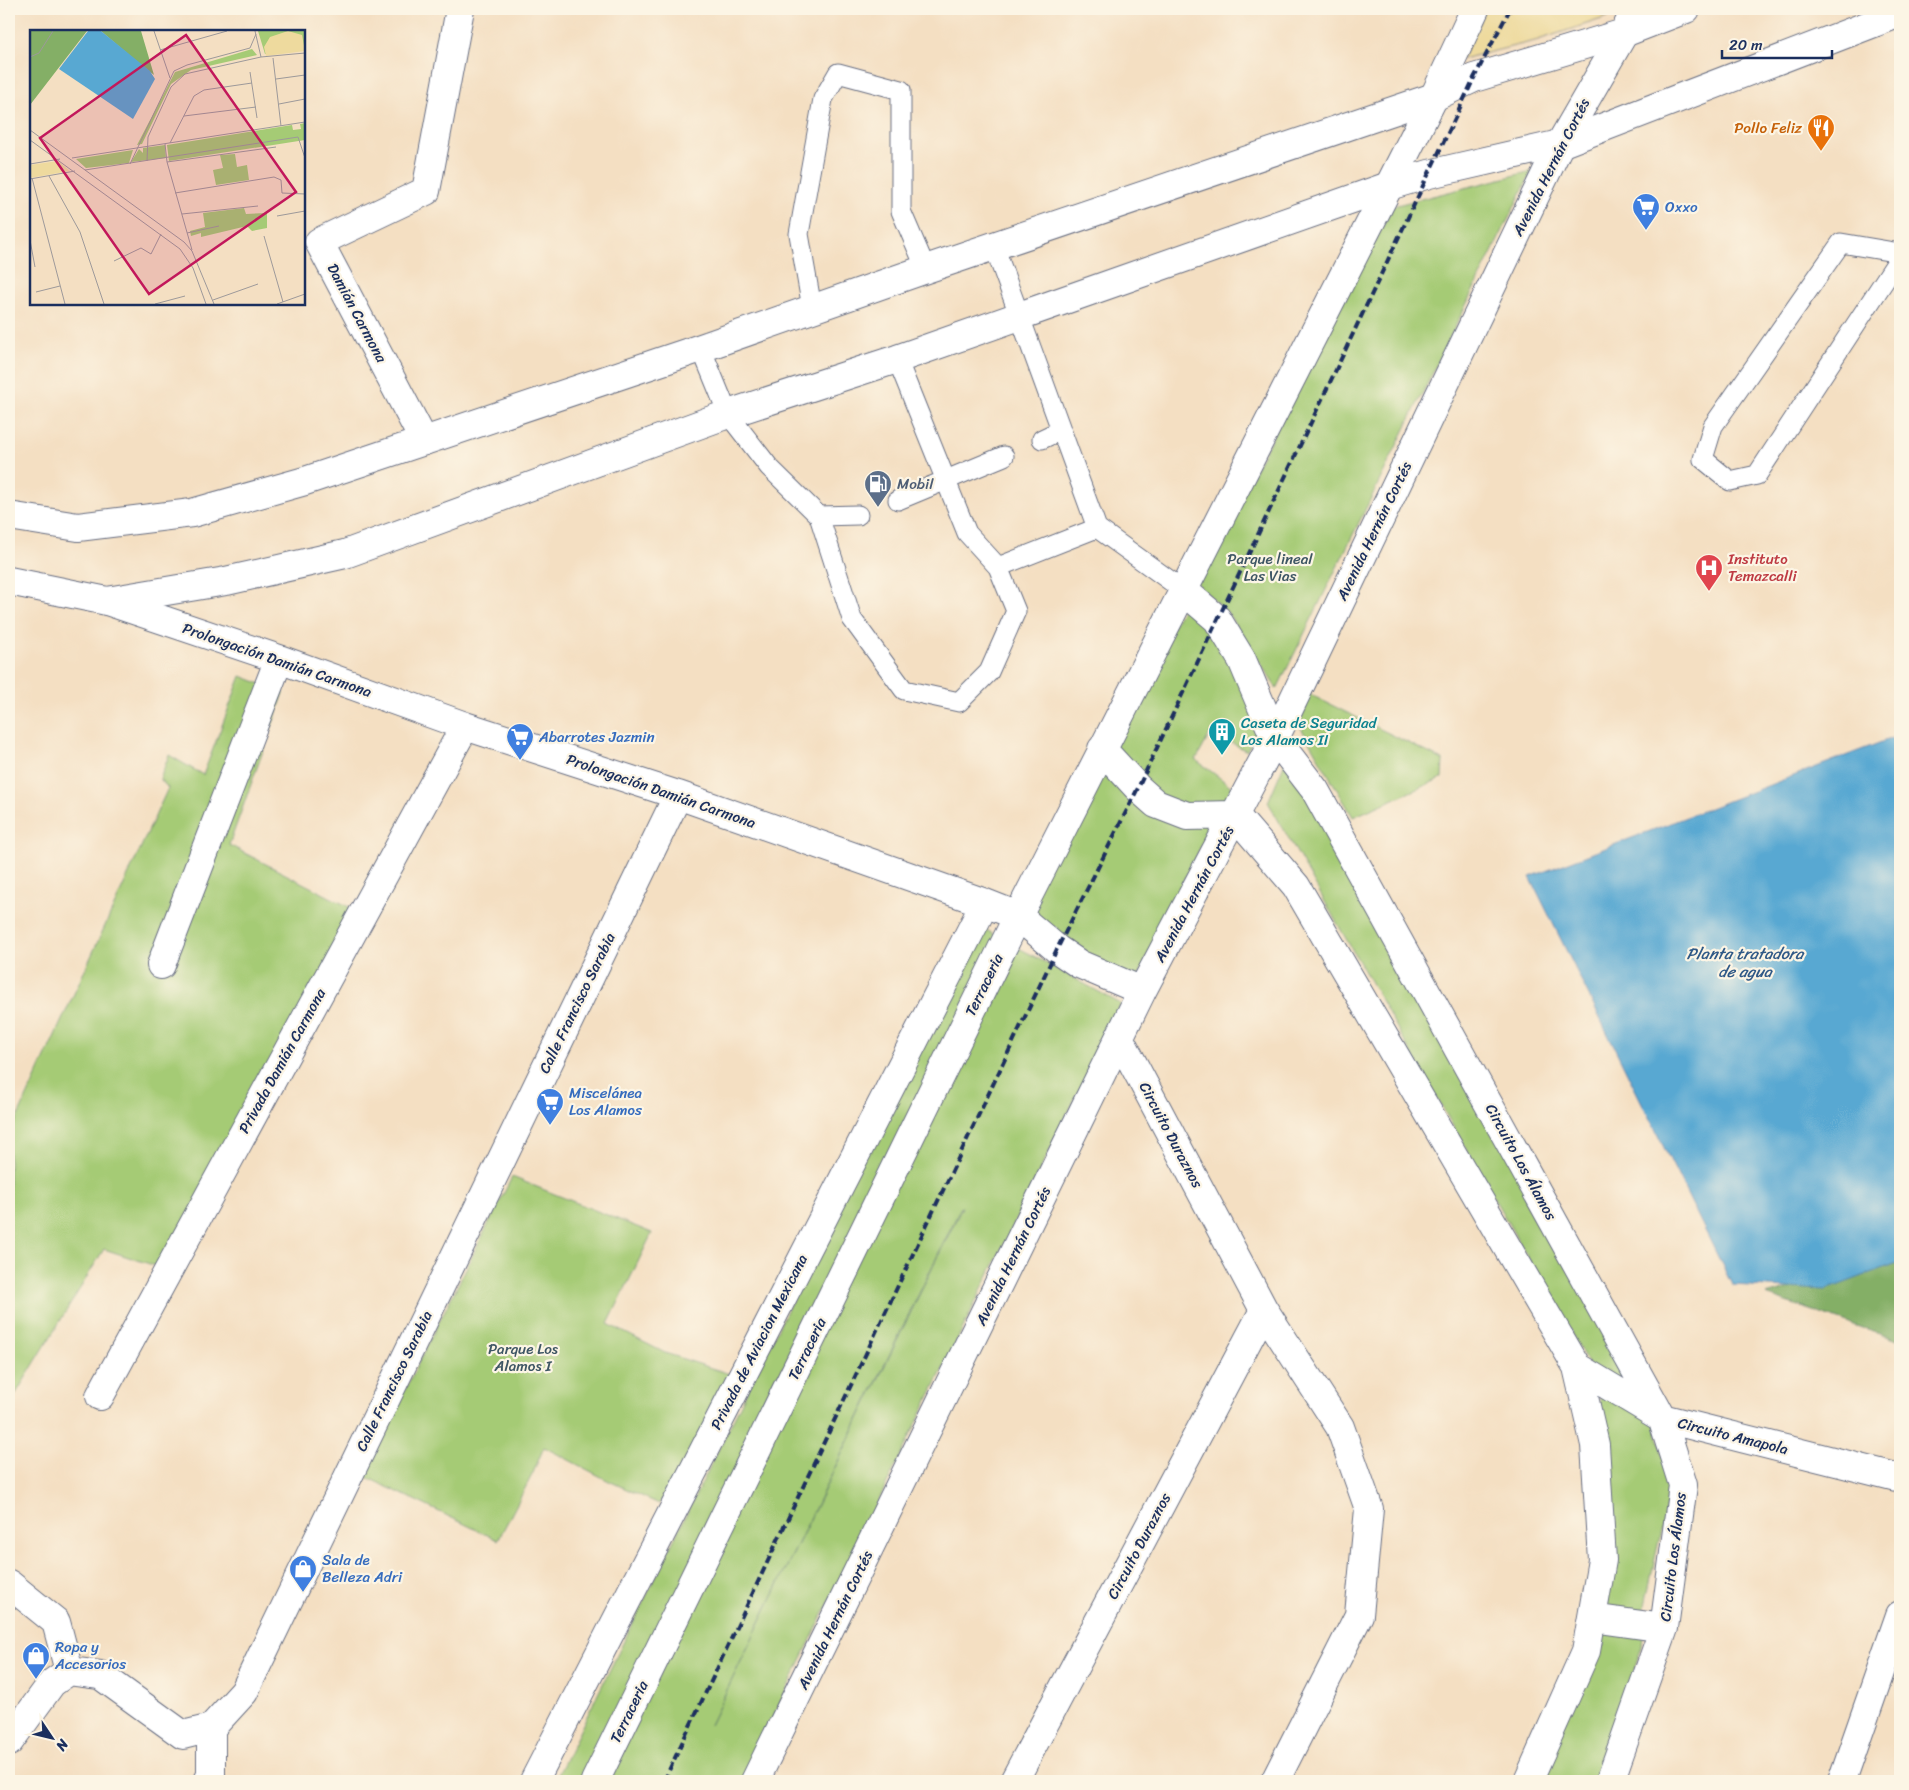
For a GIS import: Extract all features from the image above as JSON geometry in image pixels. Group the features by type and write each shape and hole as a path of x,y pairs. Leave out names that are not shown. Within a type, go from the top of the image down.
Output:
{"street":[{"name":"Damián Carmona","path":"424,440 319,242 426,191 460,9"},
{"path":"1018,916 1434,97 1475,9"},
{"name":"Avenida Hernán Cortés","path":"756,1781 1142,991 1275,738 1560,144 1636,9"},
{"path":"9,516 78,527 192,513 305,481 702,348 812,308 1434,97 1474,78 1624,33 1686,9"},
{"path":"9,581 107,601 226,581 345,554 728,414 897,359 1389,186 1429,174 1560,144 1900,13"},
{"name":"Circuito Los Álamos","path":"1183,590 1217,620 1242,660 1275,738 1315,790 1662,1418 1683,1484 1664,1628 1610,1781"},
{"name":"Prolongación Damián Carmona","path":"107,601 279,659 465,726 678,795 985,903 1018,916 1057,949 1079,964 1142,991"},
{"path":"161,965 279,659"},
{"name":"Privada Damián Carmona","path":"100,1396 465,726"},
{"path":"1102,749 1138,788 1156,804 1186,816 1235,815 1296,886 1577,1367 1595,1445 1602,1560 1586,1651 1528,1781"},
{"name":"Calle Francisco Sarabia","path":"211,1728 244,1692 678,795"},
{"name":"Privada de Aviacion Mexicana","path":"534,1781 985,903"},
{"name":"Terraceria","path":"595,1781 1018,916"},
{"name":"Circuito Duraznos","path":"1120,1039 1264,1310 1340,1427 1369,1509 1359,1615 1275,1781"},
{"name":"Circuito Duraznos","path":"1014,1781 1264,1310"},
{"name":"Circuito Amapola","path":"1577,1367 1662,1418 1900,1478"},
{"path":"9,1584 56,1622 69,1671"},
{"path":"1842,1781 1900,1614"},
{"path":"1592,1618 1664,1628"},
{"path":"9,1742 52,1683 69,1671 100,1675 183,1735 211,1728 211,1775 208,1781"}],"lane":[{"path":"812,308 799,234 823,99 838,73 901,90 900,211 926,269"},
{"path":"1900,253 1841,243 1713,426 1703,459 1730,481 1757,475 1900,257"},
{"path":"994,246 1097,528 1183,590"},
{"path":"702,348 728,414 769,468 819,516 852,619 904,690 959,702 989,672 1016,611 998,567 968,533 897,359"},
{"path":"1042,439 1061,430"},
{"path":"898,500 1004,456"},
{"path":"819,516 858,515"},
{"path":"998,567 1097,528"}],"green space":[{"name":"Parque lineal Las Vias","path":"1532,171 1277,689 1227,612 1196,583 1393,206"},
{"path":"1183,607 1209,629 1264,716 1247,751 1211,732 1196,760 1232,787 1174,899 1135,984 1021,916"},
{"path":"241,676 284,693 229,845 355,910 165,1269 104,1249 9,1405 9,1136 168,788 160,779 169,755 203,775"},
{"path":"1307,693 1443,760 1442,778 1353,817 1293,714"},
{"path":"1288,755 1648,1392 1670,1489 1645,1605 1642,1648 1593,1781 1539,1781 1603,1629 1600,1384 1268,802"},
{"path":"977,925 1121,1004 742,1781 555,1781","holes":["961,1207 962,1207 710,1725"]},
{"name":"Parque Los Alamos I","path":"512,1177 652,1233 608,1324 665,1353 739,1377 659,1504 609,1481 544,1447 533,1473 498,1540 362,1475"},
{"path":"1900,1257 1900,1341 1766,1295"}],"sand":[{"path":"1486,9 1620,9 1617,14 1535,41 1462,59"}],"water":[{"name":"Planta tratadora de agua","path":"1900,735 1900,1262 1826,1290 1732,1285 1530,877"}],"railway":[{"path":"664,1781 1057,949 1138,788 1474,78 1510,9"}],"place":[{"name":"Pollo Feliz","path":"1821,152"},
{"name":"Oxxo","path":"1646,231"},
{"name":"Mobil","path":"878,508"},
{"name":"Instituto Temazcalli","path":"1709,592"},
{"name":"Caseta de Seguridad Los Alamos II","path":"1222,756"},
{"name":"Abarrotes Jazmin","path":"520,761"},
{"name":"Miscelánea Los Alamos","path":"550,1126"},
{"name":"Sala de Belleza Adri","path":"303,1593"},
{"name":"Ropa y Accesorios","path":"36,1680"}]}
